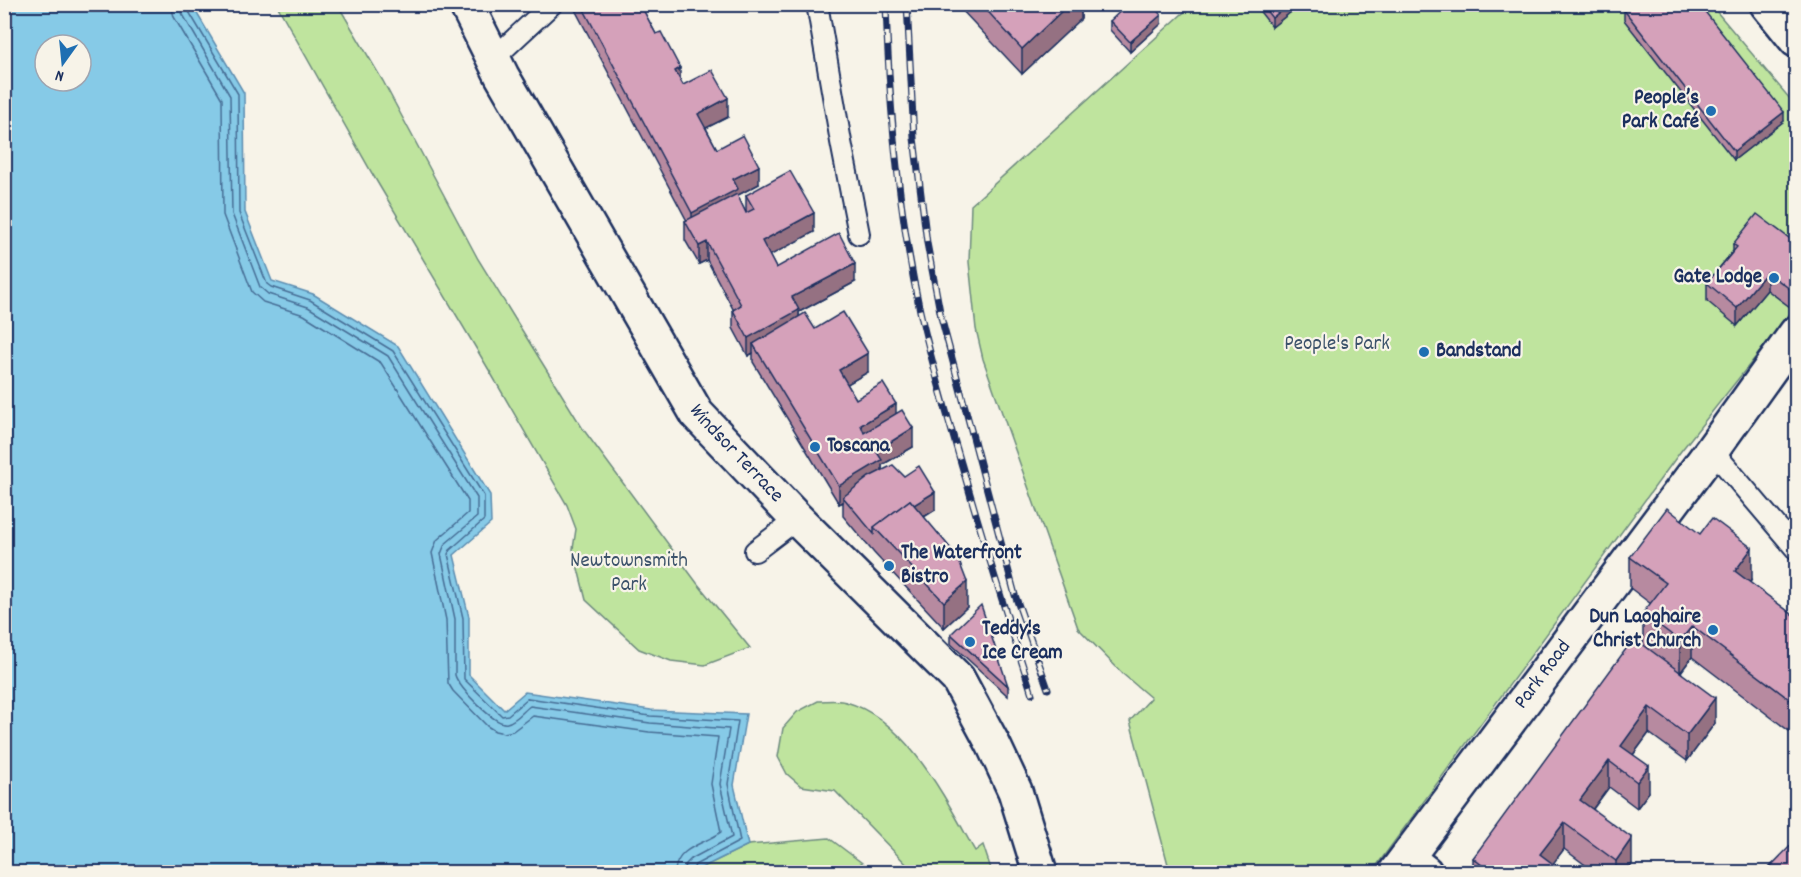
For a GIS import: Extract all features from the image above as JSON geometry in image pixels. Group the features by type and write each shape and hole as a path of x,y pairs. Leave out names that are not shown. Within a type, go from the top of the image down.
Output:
{"main road":[{"name":"Windsor Terrace","path":"466,4 494,59 697,414 797,519 958,679 1015,791 1040,873"},
{"path":"1767,4 1797,40"},
{"name":"Park Road","path":"1410,868 1797,333"}],"lane":[{"path":"494,59 552,4"},
{"path":"817,4 859,234"},
{"path":"1712,450 1797,549"},
{"path":"755,551 797,519"}],"green space":[{"name":"Newtownsmith Park","path":"277,5 338,5 383,81 478,259 583,429 697,583 750,648 705,665 671,661 639,649 586,600 573,549 576,529 567,505 373,175"},
{"name":"People's Park","path":"1192,5 1711,5 1796,106 1796,306 1681,451 1372,872 1170,872 1130,721 1151,698 1124,675 1078,628 983,359 976,329 969,262 971,205"},
{"path":"818,701 846,702 868,711 888,725 906,743 938,786 975,851 983,845 992,872 914,872 835,791 801,786 787,774 778,757 783,728 797,712"},
{"path":"829,838 874,872 693,872 748,845"}],"water":[{"path":"5,4 192,5 244,93 245,212 272,281 313,294 398,346 490,495 491,523 454,555 469,617 469,675 504,710 525,692 651,710 746,714 734,785 748,845 693,872 5,872"}],"building":[{"path":"581,4 640,4 656,34 661,32 680,68 675,71 683,85 712,70 728,98 698,114 717,149 743,135 759,166 733,179 738,189 692,213"},
{"path":"981,4 1069,4 1022,49"},
{"path":"1128,4 1151,4 1161,15 1130,42 1110,21"},
{"path":"1261,4 1289,4 1272,18"},
{"path":"1631,4 1699,4 1784,112 1734,151 1624,10"},
{"path":"790,171 814,213 762,241 776,268 839,233 855,264 792,297 799,310 748,338 733,310 741,305 725,275 707,242 699,246 685,221 737,194 746,213 754,209 746,195"},
{"path":"1757,214 1797,244 1797,281 1790,289 1767,272 1737,308 1707,283 1737,247 1733,244"},
{"path":"843,312 868,353 839,370 856,399 883,383 896,404 861,425 864,433 902,410 913,428 876,451 882,460 839,486 753,344 805,313 815,329"},
{"path":"893,465 904,476 919,466 935,492 914,505 910,500 874,527 874,534 843,497 869,477"},
{"path":"910,500 957,556 967,582 944,602 874,527"},
{"name":"Dun Laoghaire Christ Church","path":"1667,508 1700,534 1712,518 1752,548 1735,571 1797,618 1797,705 1692,626 1680,641 1643,613 1666,583 1630,557"},
{"path":"981,605 1008,686 951,634"},
{"path":"1634,638 1715,698 1687,735 1649,707 1621,746 1649,766 1637,782 1609,761 1580,800 1632,838 1616,861 1564,823 1540,854 1565,873 1533,873 1529,870 1527,873 1492,873 1473,858"},
{"path":"1797,839 1797,873 1764,873"}],"railway":[{"path":"886,4 889,81 900,197 920,311 972,501 1032,694"},
{"path":"907,4 914,138 927,243 941,317 1015,595 1048,689"}],"place":[{"name":"People’s Park Café","path":"1711,111"},
{"name":"Gate Lodge","path":"1774,278"},
{"name":"Bandstand","path":"1424,352"},
{"name":"Toscana","path":"815,447"},
{"name":"The Waterfront Bistro","path":"889,566"},
{"name":"Dun Laoghaire Christ Church","path":"1713,630"},
{"name":"Teddy's Ice Cream","path":"970,642"}]}
